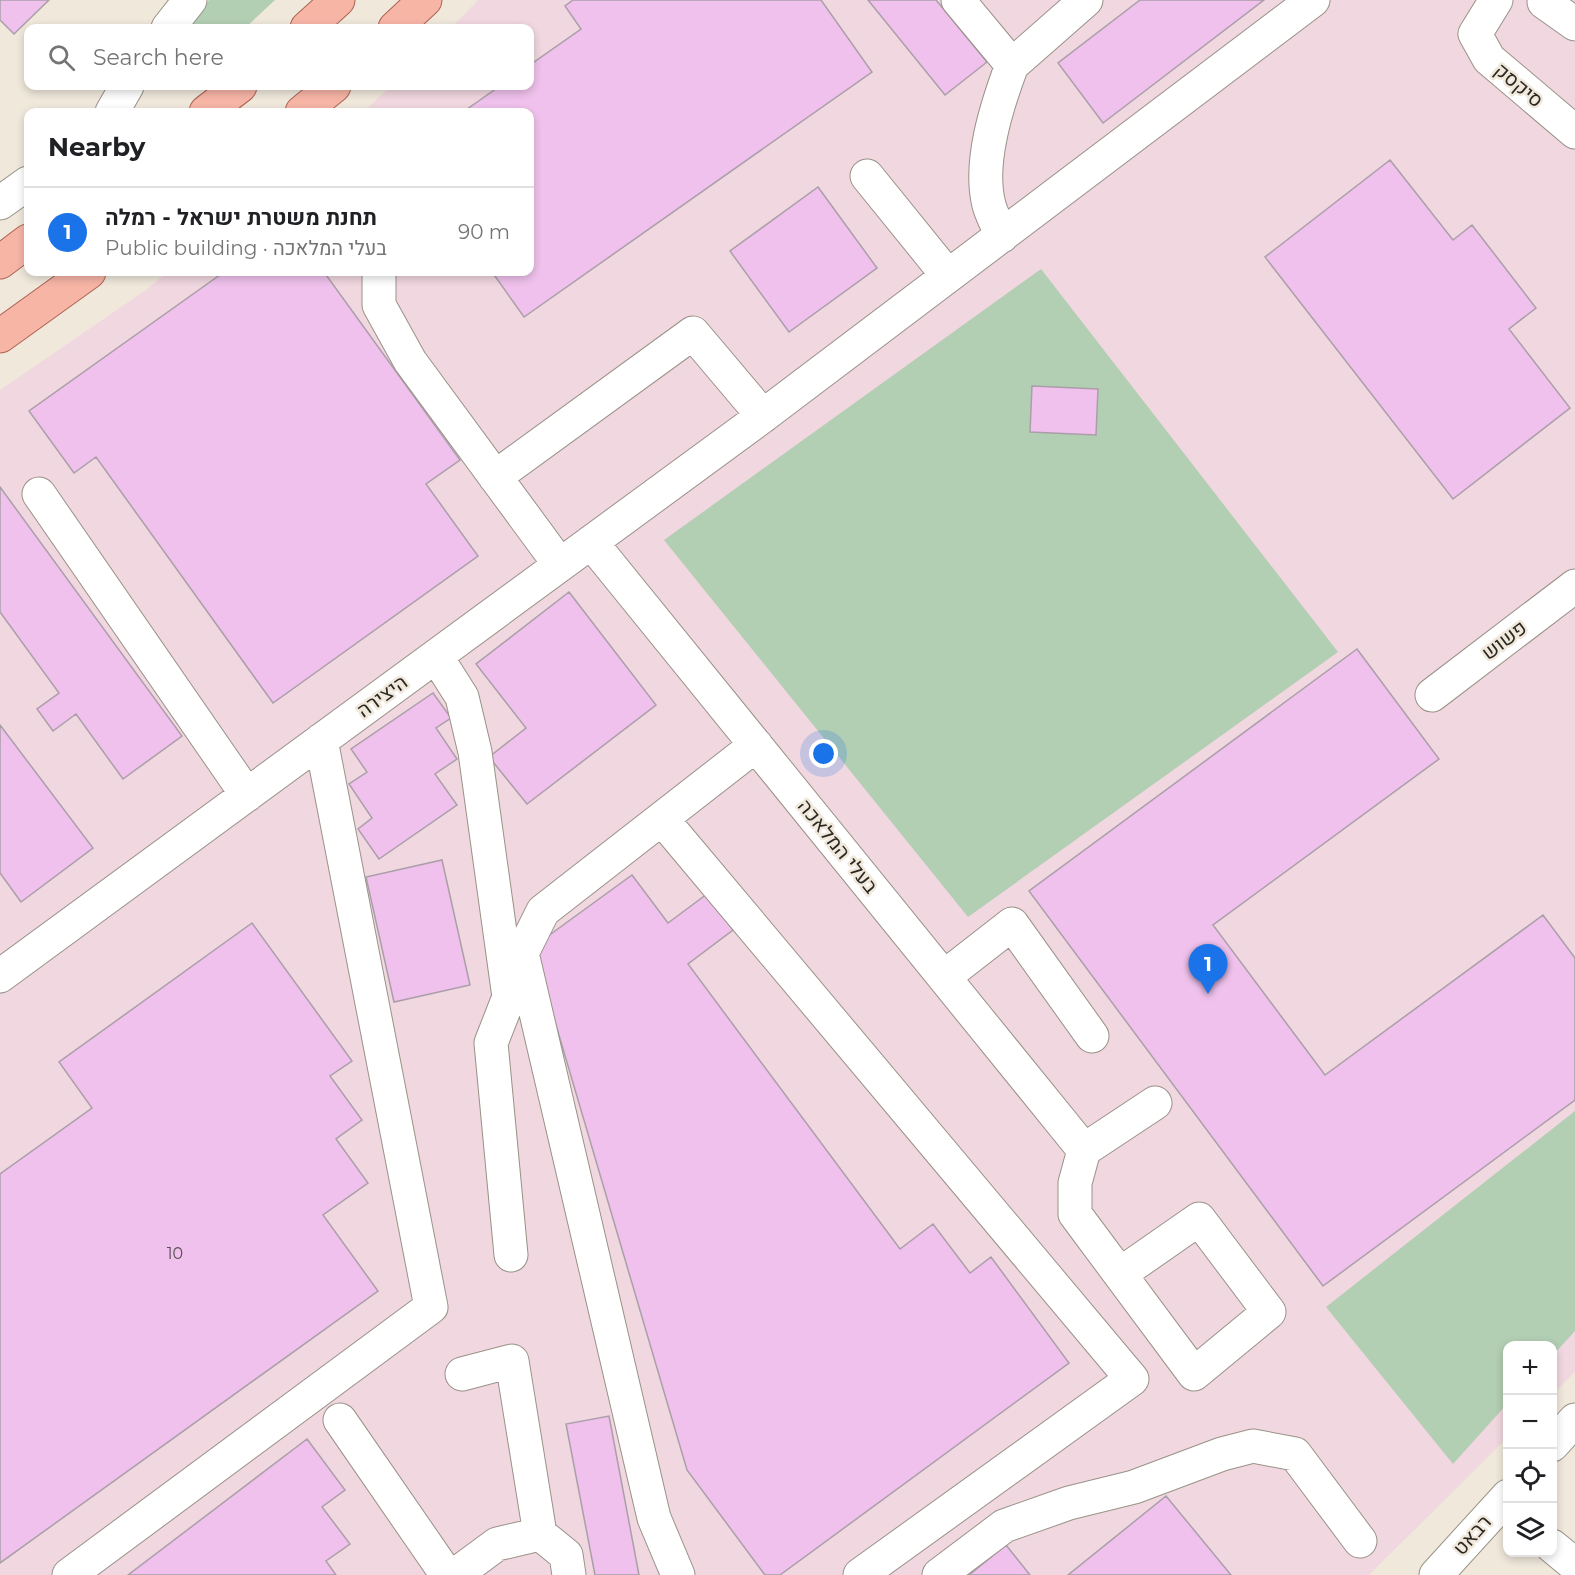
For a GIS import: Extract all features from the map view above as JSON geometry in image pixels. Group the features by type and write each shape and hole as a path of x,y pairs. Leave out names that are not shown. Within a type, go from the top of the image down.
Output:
{"main road":[{"path":"311,24 338,0"},
{"path":"399,24 425,0"},
{"path":"211,108 235,90"},
{"path":"307,108 329,90"},
{"path":"0,262 24,244"},
{"path":"0,336 83,276"}],"street":[{"path":"171,24 190,0"},
{"path":"958,0 1012,65"},
{"path":"1002,236 989,204 986,170 997,106 1012,65 1086,0"},
{"name":"היצירה","path":"0,976 763,416 1313,0"},
{"name":"סיקסק","path":"1496,0 1475,34 1488,59 1575,132"},
{"path":"1546,0 1544,2 1575,24"},
{"path":"114,108 125,90"},
{"path":"867,176 948,276"},
{"path":"0,203 24,186"},
{"path":"379,276 379,305 410,361 560,565"},
{"path":"495,477 693,333 763,416"},
{"path":"39,494 247,795"},
{"name":"בעלי המלאכה","path":"591,542 1084,1150"},
{"name":"פשוש","path":"1432,695 1575,586"},
{"path":"436,656 462,697 475,752 509,996 491,1043 511,1255"},
{"path":"69,1575 431,1307 321,740"},
{"path":"678,1575 654,1518 522,953 543,911 756,745"},
{"path":"662,819 1132,1379 860,1575"},
{"path":"944,977 1012,924 1092,1036"},
{"path":"1120,1274 1199,1219 1269,1312 1194,1374 1075,1214 1075,1182 1084,1150 1155,1102"},
{"path":"462,1374 512,1360 540,1533 566,1554 569,1575"},
{"path":"340,1420 447,1575"},
{"path":"1557,1440 1575,1420"},
{"path":"939,1575 1004,1526 1069,1503 1134,1487 1222,1454 1254,1446 1295,1454 1360,1541"},
{"name":"רבאט","path":"1436,1575 1503,1501"},
{"path":"455,1575 497,1544 540,1533"},
{"path":"1557,1550 1575,1565"}],"shaded area":[{"path":"478,0 1575,0 1575,1372 1557,1390 1557,1341 1503,1341 1503,1442 1369,1575 0,1575 0,390 163,276 534,276 534,108 367,108 387,90 534,90 534,24 455,24"}],"green space":[{"path":"209,0 275,0 249,24 190,24"},
{"path":"1041,269 1338,652 968,917 664,540"},
{"path":"1575,1111 1575,1331 1557,1351 1557,1341 1503,1341 1503,1408 1453,1464 1326,1307"}],"building":[{"path":"0,0 49,0 14,34 0,20"},
{"path":"573,0 821,0 872,72 524,317 495,276 534,276 534,108 469,108 494,90 534,90 534,62 581,29 565,6"},
{"path":"868,0 936,0 987,62 945,95"},
{"path":"1140,0 1264,0 1103,123 1058,63"},
{"path":"1390,160 1453,240 1472,225 1536,308 1509,329 1570,408 1453,499 1265,257"},
{"path":"818,187 877,268 789,332 730,251"},
{"path":"218,276 327,276 460,460 426,484 478,556 273,703 96,457 74,473 29,411"},
{"path":"1032,386 1098,389 1096,435 1030,432"},
{"path":"0,487 182,736 123,779 76,714 53,731 37,709 59,693 0,612"},
{"path":"569,592 656,705 527,804 489,757 526,728 476,664"},
{"path":"1357,649 1439,759 1213,925 1325,1075 1543,915 1575,958 1575,1100 1323,1286 1029,891"},
{"path":"433,693 451,718 436,728 457,759 435,774 457,805 379,859 358,829 372,818 349,784 367,772 351,749"},
{"path":"0,725 93,848 21,902 0,873"},
{"path":"442,860 470,985 394,1002 366,877"},
{"path":"632,875 668,923 707,894 733,930 688,964 900,1249 933,1224 970,1273 991,1257 1069,1363 780,1575 765,1575 687,1470 533,947"},
{"path":"252,923 352,1061 330,1076 362,1120 336,1139 368,1183 323,1215 378,1291 0,1563 0,1174 92,1108 59,1062"},
{"path":"609,1416 639,1575 595,1575 566,1424"},
{"path":"307,1439 345,1490 322,1507 350,1544 326,1561 336,1575 128,1575"},
{"path":"1166,1496 1231,1575 1068,1575"},
{"path":"1006,1545 1030,1575 969,1575"}],"place":[{"name":"תחנת משטרת ישראל - רמלה","path":"1208,994"}]}
